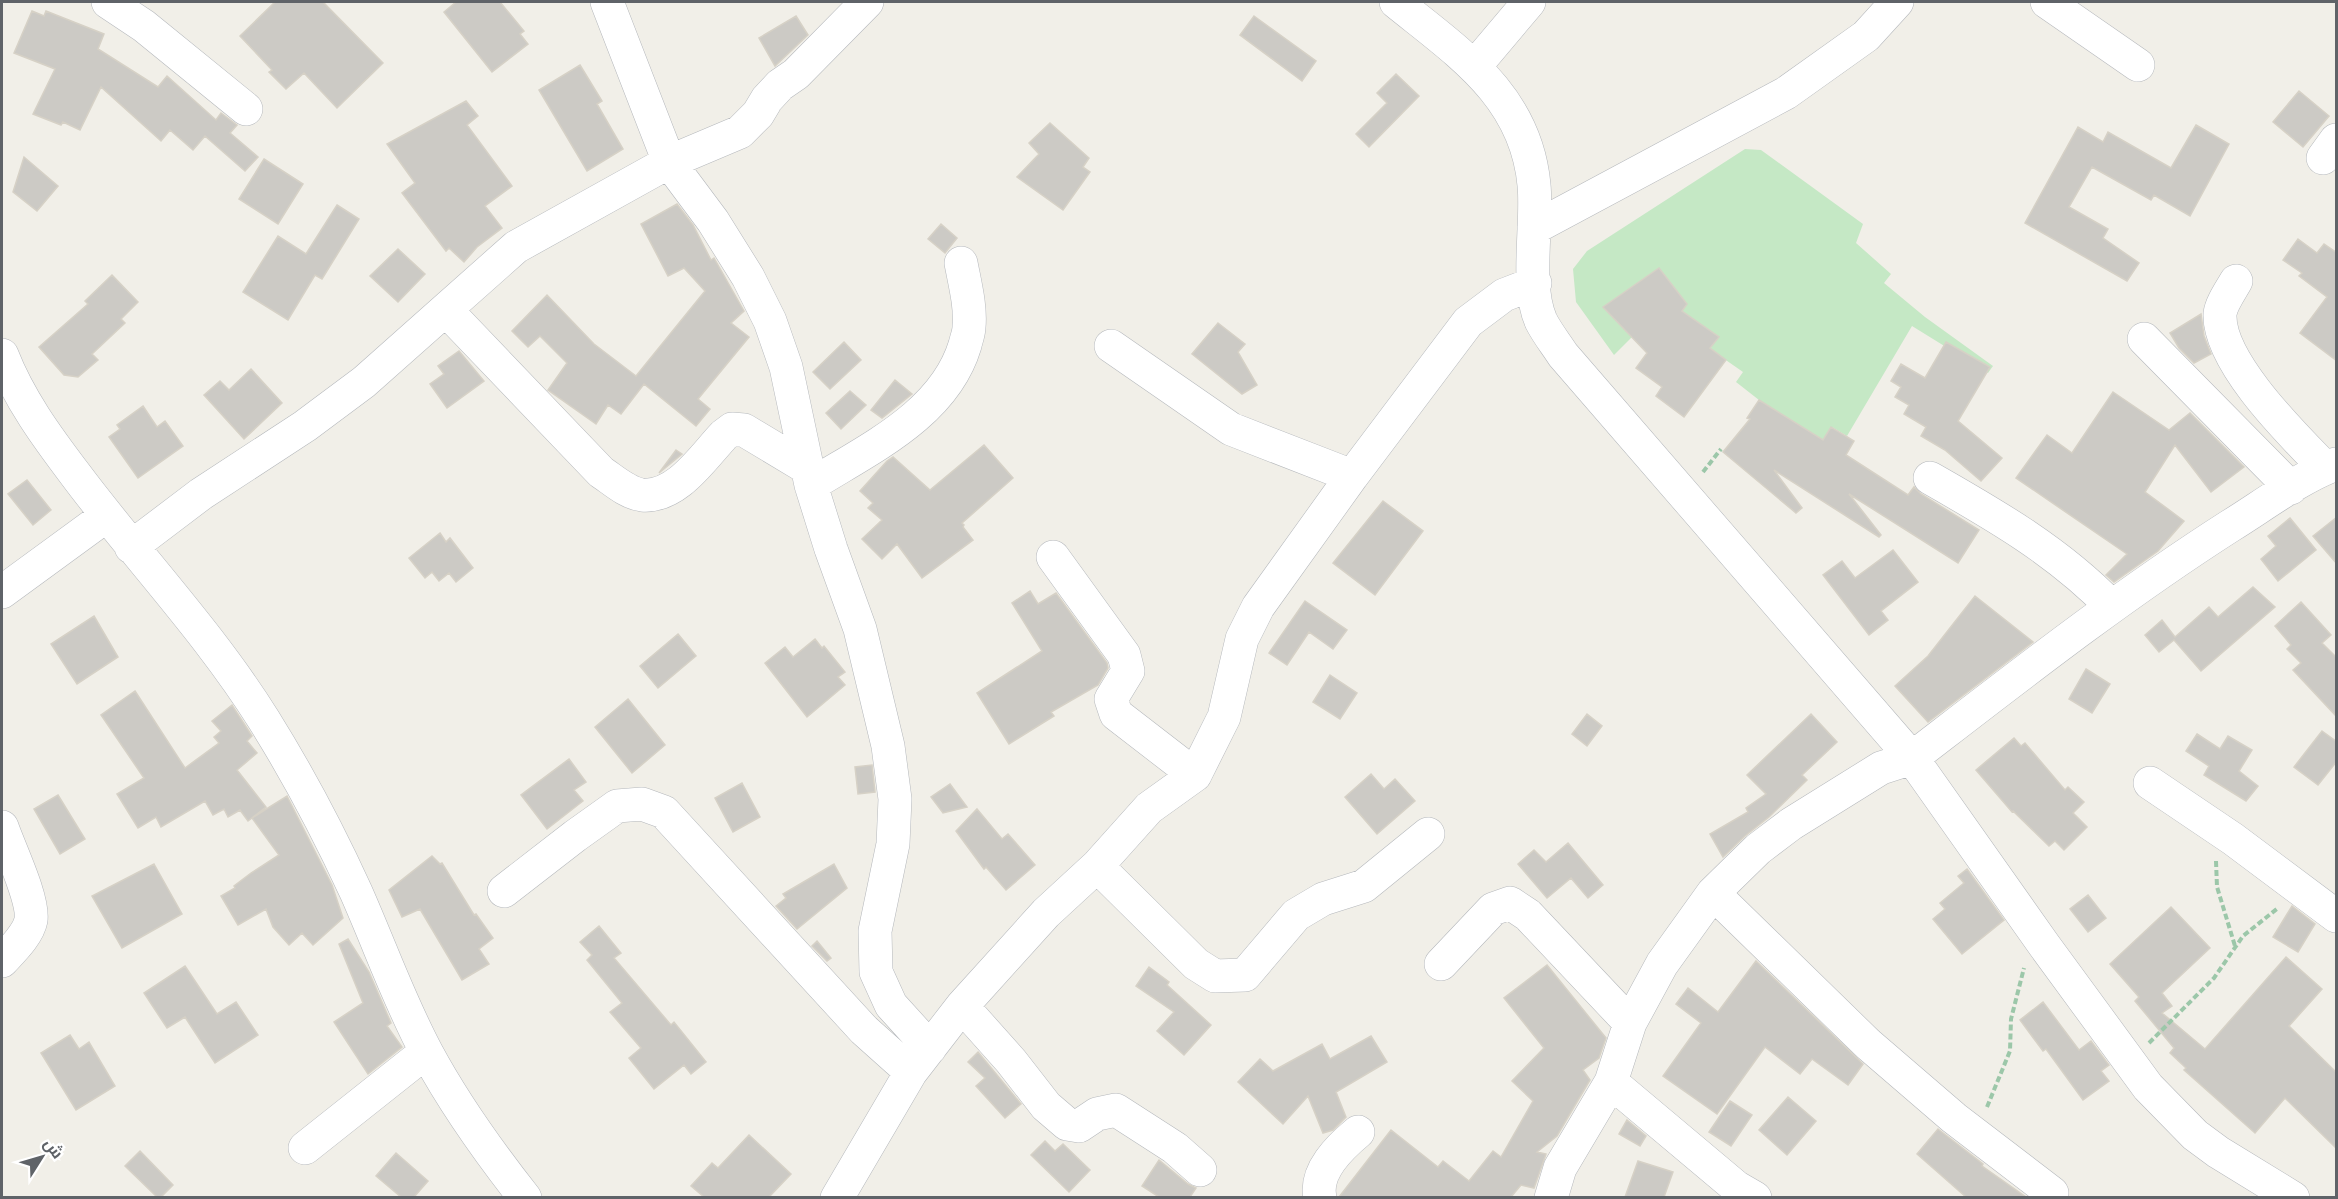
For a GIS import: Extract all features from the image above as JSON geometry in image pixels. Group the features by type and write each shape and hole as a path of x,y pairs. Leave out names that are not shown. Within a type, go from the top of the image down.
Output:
{"street":[{"path":"108,2 144,26 246,109"},
{"path":"607,2 669,162 713,221 748,277 770,321 786,367 810,477 860,629 888,746 894,788 893,844 874,931 876,972 921,1060"},
{"path":"131,547 201,494 305,426 347,395 516,247 669,162 740,132 758,114 767,99 780,85 796,74 867,2"},
{"path":"1396,2 1475,66 1506,103 1526,143 1534,185 1534,300 1541,321 1563,355 1912,758 2148,1087 2195,1135 2217,1152 2293,1197"},
{"path":"1475,66 1529,2"},
{"path":"1534,228 1786,93 1866,36 1898,2"},
{"path":"2048,2 2138,65"},
{"path":"810,477 905,426 922,412 943,387 960,359 969,328 961,263"},
{"path":"1551,1197 1560,1168 1611,1082 1630,1023 1662,964 1713,893 1758,849 1791,824 1881,768 1912,758 2110,606 2291,488 2331,466 2288,430 2254,390 2231,352 2221,331 2220,311 2236,281"},
{"path":"837,1197 921,1060 962,1006 1046,913 1097,866 1149,808 1195,775 1224,717 1242,639 1254,615 1352,476 1468,322 1504,295 1535,284"},
{"path":"446,310 601,472 630,491 643,495 662,492 677,484 732,429 744,430 810,477"},
{"path":"2144,339 2291,488"},
{"path":"1111,346 1231,429 1352,476"},
{"path":"2,355 26,406 106,516 218,651 263,718 311,797 357,895 391,980 426,1052 460,1112 525,1197"},
{"path":"1930,477 2001,518 2061,560 2088,582 2110,606"},
{"path":"2,592 106,516"},
{"path":"1053,557 1124,655 1128,671 1111,699 1116,714 1195,775"},
{"path":"2150,783 2220,830 2337,916"},
{"path":"504,891 618,806 642,804 664,812 864,1030 921,1060"},
{"path":"2,827 30,903 31,920 27,930 2,961"},
{"path":"1097,866 1196,964 1215,976 1245,975 1296,915 1323,898 1364,886 1428,834"},
{"path":"1713,893 1868,1044 1971,1132 2052,1193"},
{"path":"1441,964 1492,909 1510,903 1528,915 1630,1023"},
{"path":"962,1006 1011,1061 1046,1106 1067,1124 1079,1126 1097,1114 1107,1110 1116,1110 1175,1148 1200,1170"},
{"path":"305,1148 426,1052"},
{"path":"1611,1082 1736,1187 1755,1197"},
{"path":"1320,1197 1318,1190 1326,1166 1344,1144 1358,1132"}],"path":[{"path":"2220,830 2216,879 2235,946"},
{"path":"2130,1063 2214,978 2242,936 2299,887"},
{"path":"1971,1132 1988,1106 2010,1051 2011,1019 2024,967 2044,945"}],"green space":[{"path":"1745,149 1761,150 1863,224 1856,243 1891,274 1884,283 1925,317 1993,366 1988,373 1912,326 1847,436 1832,427 1823,440 1759,400 1736,382 1743,372 1710,349 1718,337 1682,311 1677,300 1614,355 1576,302 1573,269 1587,251"}],"building":[{"path":"275,2 323,2 383,63 337,108 304,73 286,89 269,72 272,70 240,36"},
{"path":"456,2 500,2 524,31 520,34 528,44 492,72 444,12"},
{"path":"32,11 44,16 46,11 104,34 98,49 158,87 167,76 216,120 221,113 237,125 230,133 258,157 245,171 205,136 193,150 170,130 161,141 101,87 80,130 63,122 61,125 33,114 55,69 14,53"},
{"path":"796,16 808,35 775,66 759,38"},
{"path":"1254,16 1316,61 1302,81 1240,35"},
{"path":"580,65 602,101 597,104 623,149 587,171 539,90"},
{"path":"1396,74 1419,96 1369,147 1356,134 1387,103 1377,93"},
{"path":"2299,91 2329,116 2303,147 2273,122"},
{"path":"466,101 478,116 467,125 512,186 485,206 502,228 477,247 464,262 449,248 446,251 402,193 415,183 387,144"},
{"path":"1050,123 1089,158 1083,167 1090,172 1063,210 1017,177 1039,154 1029,143"},
{"path":"2196,125 2229,144 2190,216 2154,195 2151,200 2092,167 2069,207 2108,229 2103,238 2139,263 2127,281 2025,223 2078,127 2103,142 2108,132 2171,168"},
{"path":"24,157 58,186 37,211 13,192"},
{"path":"264,159 303,184 278,224 239,199"},
{"path":"677,204 693,225 711,260 714,258 744,311 731,323 749,337 698,399 710,409 696,426 644,384 621,414 608,405 596,424 548,390 567,363 540,336 528,347 512,331 547,295 594,344 636,376 705,291 684,268 668,276 641,224"},
{"path":"337,205 359,219 322,279 315,275 288,320 243,292 278,236 306,254"},
{"path":"941,224 957,238 945,253 928,239"},
{"path":"2298,239 2317,253 2324,244 2337,253 2337,361 2300,333 2327,297 2299,276 2302,273 2283,260"},
{"path":"398,249 425,274 398,302 370,276"},
{"path":"1659,268 1687,304 1682,311 1719,337 1710,348 1726,360 1684,417 1656,396 1662,387 1636,368 1647,353 1603,307"},
{"path":"112,275 138,302 121,319 125,323 92,354 98,360 78,377 64,375 39,347 88,304 85,301"},
{"path":"2201,314 2204,336 2211,354 2194,363 2179,348 2170,333"},
{"path":"1218,323 1245,344 1238,352 1257,385 1242,394 1192,354"},
{"path":"844,342 861,360 830,389 813,372"},
{"path":"1946,342 1990,367 1958,421 2002,458 1981,481 1945,450 1921,436 1926,427 1904,414 1909,405 1895,397 1901,387 1891,381 1901,364 1925,378"},
{"path":"459,351 484,381 447,408 430,384 444,374 438,366"},
{"path":"251,369 282,403 244,439 204,395 220,381 229,390"},
{"path":"895,380 912,394 882,418 871,410"},
{"path":"850,391 866,405 841,429 826,413"},
{"path":"2113,392 2169,430 2190,413 2244,467 2211,492 2175,445 2145,492 2184,521 2158,551 2114,582 2106,575 2127,554 2016,478 2047,435 2072,453"},
{"path":"1759,400 1823,440 1831,427 1854,441 1846,455 1908,495 1914,487 1921,494 1979,530 1958,563 1849,494 1881,535 1879,537 1774,470 1802,508 1796,513 1723,452 1750,419 1747,418"},
{"path":"143,406 157,427 165,421 183,446 138,478 109,437 120,429 117,425"},
{"path":"984,445 1013,478 962,523 973,540 922,578 897,544 882,559 862,539 882,520 868,508 873,503 860,491 887,461 893,457 930,490"},
{"path":"676,450 682,454 659,473"},
{"path":"27,480 51,510 33,525 8,494"},
{"path":"1383,501 1423,531 1375,595 1333,563"},
{"path":"2337,517 2337,564 2313,536"},
{"path":"2290,518 2316,550 2278,581 2261,559 2276,546 2268,536"},
{"path":"440,533 446,542 450,538 473,568 456,582 449,573 439,581 432,572 425,578 409,558"},
{"path":"1893,550 1918,582 1881,611 1888,620 1869,635 1823,575 1842,561 1855,578"},
{"path":"2253,587 2275,607 2201,671 2174,640 2159,652 2145,635 2162,620 2175,637 2209,607 2218,617"},
{"path":"1030,591 1038,604 1056,593 1107,663 1108,668 1098,685 1051,712 1054,716 1009,744 977,693 1042,651 1012,603"},
{"path":"1975,596 2033,642 1928,722 1895,686 1928,656"},
{"path":"1305,601 1347,630 1333,649 1309,632 1287,665 1269,653"},
{"path":"2301,602 2331,635 2322,643 2337,658 2337,717 2293,670 2301,663 2287,649 2291,645 2275,626"},
{"path":"94,616 118,657 77,684 51,644"},
{"path":"678,634 696,656 658,688 640,666"},
{"path":"815,639 822,648 824,646 845,672 838,677 845,685 807,717 765,663 785,647 793,657"},
{"path":"2086,669 2110,684 2092,713 2069,699"},
{"path":"1330,675 1357,693 1340,719 1313,702"},
{"path":"135,691 185,768 219,743 214,737 221,731 212,721 232,705 252,736 247,741 257,753 237,770 266,807 248,821 240,810 228,817 224,809 213,815 205,801 161,827 156,817 138,828 117,794 144,778 101,715"},
{"path":"628,699 665,745 632,773 595,727"},
{"path":"1587,714 1602,726 1587,746 1572,734"},
{"path":"1811,714 1837,742 1802,775 1807,780 1723,857 1710,834 1748,812 1746,808 1766,794 1747,775"},
{"path":"2322,731 2337,742 2337,761 2318,785 2294,767"},
{"path":"2197,734 2220,749 2228,736 2252,750 2239,771 2258,786 2246,801 2204,775 2209,766 2186,751"},
{"path":"2014,738 2021,746 2025,743 2065,790 2068,787 2084,802 2073,813 2087,827 2064,850 2055,841 2049,846 2012,812 1976,770"},
{"path":"569,759 586,782 574,790 583,801 547,829 521,795"},
{"path":"872,765 875,792 858,794 855,767"},
{"path":"1371,774 1384,789 1395,779 1415,801 1377,834 1345,797"},
{"path":"742,783 760,817 733,832 715,798"},
{"path":"950,784 967,807 943,813 931,797"},
{"path":"58,795 85,839 60,854 34,809"},
{"path":"287,796 332,885 343,918 313,945 302,933 289,945 273,927 266,909 238,925 221,896 279,855 252,818"},
{"path":"977,809 1002,839 1008,834 1035,865 1006,890 986,867 984,869 956,831"},
{"path":"1568,843 1603,885 1588,898 1571,878 1547,898 1518,864 1534,850 1546,862"},
{"path":"432,856 440,864 442,863 474,915 476,914 493,938 479,949 489,964 462,980 420,909 402,917 389,890"},
{"path":"154,864 182,914 122,948 92,896"},
{"path":"834,864 847,888 797,929 776,906 786,898 783,894"},
{"path":"1967,869 2004,920 1962,954 1933,919 1945,909 1940,903 1964,883 1958,876"},
{"path":"2088,895 2106,918 2088,932 2070,909"},
{"path":"2292,906 2315,924 2298,952 2273,937"},
{"path":"2171,907 2210,948 2162,993 2172,1006 2162,1013 2205,1049 2286,957 2322,989 2289,1026 2337,1073 2337,1149 2285,1098 2255,1133 2184,1070 2186,1068 2170,1053 2174,1048 2135,1001 2139,997 2110,964"},
{"path":"599,926 621,953 614,958 671,1025 674,1022 706,1062 691,1074 684,1065 654,1089 629,1058 641,1048 610,1012 622,1003 587,960 592,955 580,942"},
{"path":"348,939 369,972 391,1023 387,1026 402,1047 368,1074 334,1022 363,1003 339,944"},
{"path":"817,941 831,958 827,961 812,946"},
{"path":"1756,961 1863,1064 1848,1085 1812,1059 1800,1074 1765,1047 1717,1114 1663,1076 1701,1023 1676,1004 1688,988 1718,1012"},
{"path":"1547,965 1606,1038 1599,1058 1583,1070 1590,1080 1557,1136 1537,1152 1546,1154 1534,1188 1521,1185 1511,1197 1339,1197 1391,1130 1438,1167 1443,1161 1469,1181 1493,1151 1501,1157 1533,1101 1512,1081 1544,1048 1504,998"},
{"path":"185,966 217,1014 236,1002 258,1035 215,1063 185,1017 167,1028 144,993"},
{"path":"1149,967 1169,982 1167,985 1211,1025 1184,1055 1157,1031 1174,1012 1136,986"},
{"path":"2043,1002 2079,1050 2091,1041 2109,1065 2101,1071 2109,1081 2083,1100 2046,1049 2043,1051 2020,1020"},
{"path":"70,1035 79,1049 89,1042 115,1086 76,1110 41,1053"},
{"path":"1371,1036 1387,1062 1336,1092 1346,1117 1333,1130 1323,1133 1308,1096 1283,1124 1238,1082 1260,1059 1273,1071 1322,1044 1330,1059"},
{"path":"978,1052 1021,1104 1005,1118 976,1086 985,1078 968,1062"},
{"path":"1788,1097 1816,1121 1787,1155 1759,1130"},
{"path":"1730,1101 1752,1115 1731,1146 1709,1132"},
{"path":"1627,1120 1646,1136 1640,1146 1619,1134"},
{"path":"1938,1129 1983,1164 1982,1166 2026,1197 1966,1197 1917,1154"},
{"path":"749,1135 791,1174 769,1197 704,1197 691,1186 712,1163 718,1168"},
{"path":"1045,1141 1055,1151 1063,1144 1090,1170 1069,1192 1031,1155"},
{"path":"140,1151 173,1185 161,1197 157,1197 125,1166"},
{"path":"396,1153 428,1181 414,1197 401,1197 376,1176"},
{"path":"1159,1160 1196,1188 1190,1197 1159,1197 1142,1186"},
{"path":"1638,1161 1673,1172 1664,1197 1625,1197"}]}
